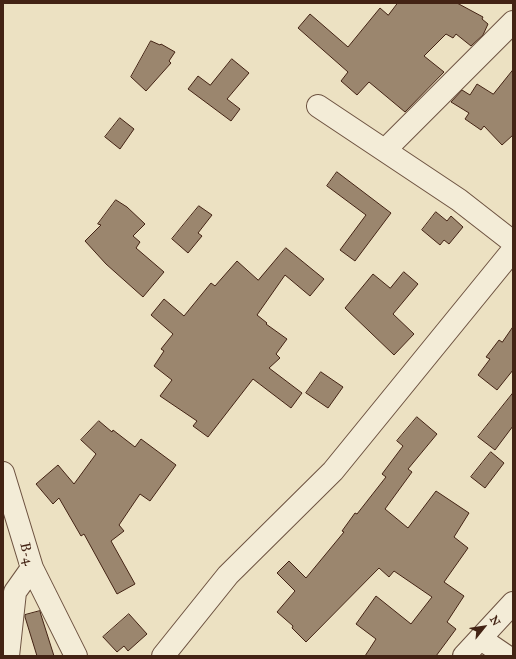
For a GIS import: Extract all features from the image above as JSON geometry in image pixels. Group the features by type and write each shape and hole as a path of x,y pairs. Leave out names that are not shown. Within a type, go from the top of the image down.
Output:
{"street":[{"path":"385,150 513,22"},
{"path":"318,106 459,200 513,242"},
{"path":"163,656 228,575 333,470 513,250"},
{"name":"B-4","path":"3,474 32,568 15,592 8,656"},
{"path":"32,568 76,656"},
{"path":"464,656 513,603"},
{"path":"481,639 506,656"}],"building":[{"path":"398,3 457,3 483,17 482,19 488,24 483,35 471,46 456,34 453,38 446,34 424,56 444,72 405,112 369,82 357,95 341,81 348,72 298,28 310,14 348,47 380,8 388,15"},
{"path":"151,41 160,45 161,44 175,52 169,61 171,63 146,91 131,77"},
{"path":"232,59 249,73 227,99 240,109 231,121 188,89 198,76 210,85"},
{"path":"513,70 513,135 502,145 484,126 481,130 465,119 469,113 451,102 462,90 470,95 477,84 493,94"},
{"path":"120,118 134,129 120,149 105,137"},
{"path":"337,172 391,213 355,261 340,250 366,215 327,186"},
{"path":"116,200 127,207 145,224 133,236 140,242 136,248 164,272 143,297 106,264 85,241 101,225 98,224"},
{"path":"199,206 212,215 198,233 202,236 188,253 172,239"},
{"path":"436,212 447,221 451,216 463,227 449,244 444,240 440,245 422,230"},
{"path":"286,248 324,279 310,296 285,275 257,315 267,323 266,324 287,339 276,354 280,358 269,368 302,393 291,408 253,379 208,437 193,426 197,421 160,396 172,380 154,366 164,351 161,349 173,334 151,315 164,299 184,316 211,283 215,286 237,261 258,280"},
{"path":"404,272 418,284 393,314 414,334 394,355 345,308 373,274 390,288"},
{"path":"513,327 513,370 497,390 478,375 490,359 486,357 499,340 502,342"},
{"path":"321,372 343,387 328,408 306,393"},
{"path":"513,393 513,426 495,450 478,437"},
{"path":"417,417 437,434 408,469 412,472 385,509 408,528 436,491 469,513 454,537 468,548 444,582 464,596 447,622 456,629 436,656 365,656 376,639 356,624 376,596 411,624 432,597 394,571 389,577 379,568 306,642 292,628 293,626 277,612 295,591 277,573 289,561 306,578 344,532 342,531 355,513 357,514 386,477 382,474 403,446 397,441"},
{"path":"99,421 112,432 113,430 135,447 141,439 176,465 150,501 140,494 119,525 124,531 111,541 135,584 117,594 84,534 81,536 59,498 53,504 36,484 58,465 74,484 96,454 81,440"},
{"path":"491,452 504,463 485,488 471,477"},
{"path":"40,611 54,656 37,656 25,615"},
{"path":"129,614 147,634 128,651 124,646 117,652 103,637"}]}
